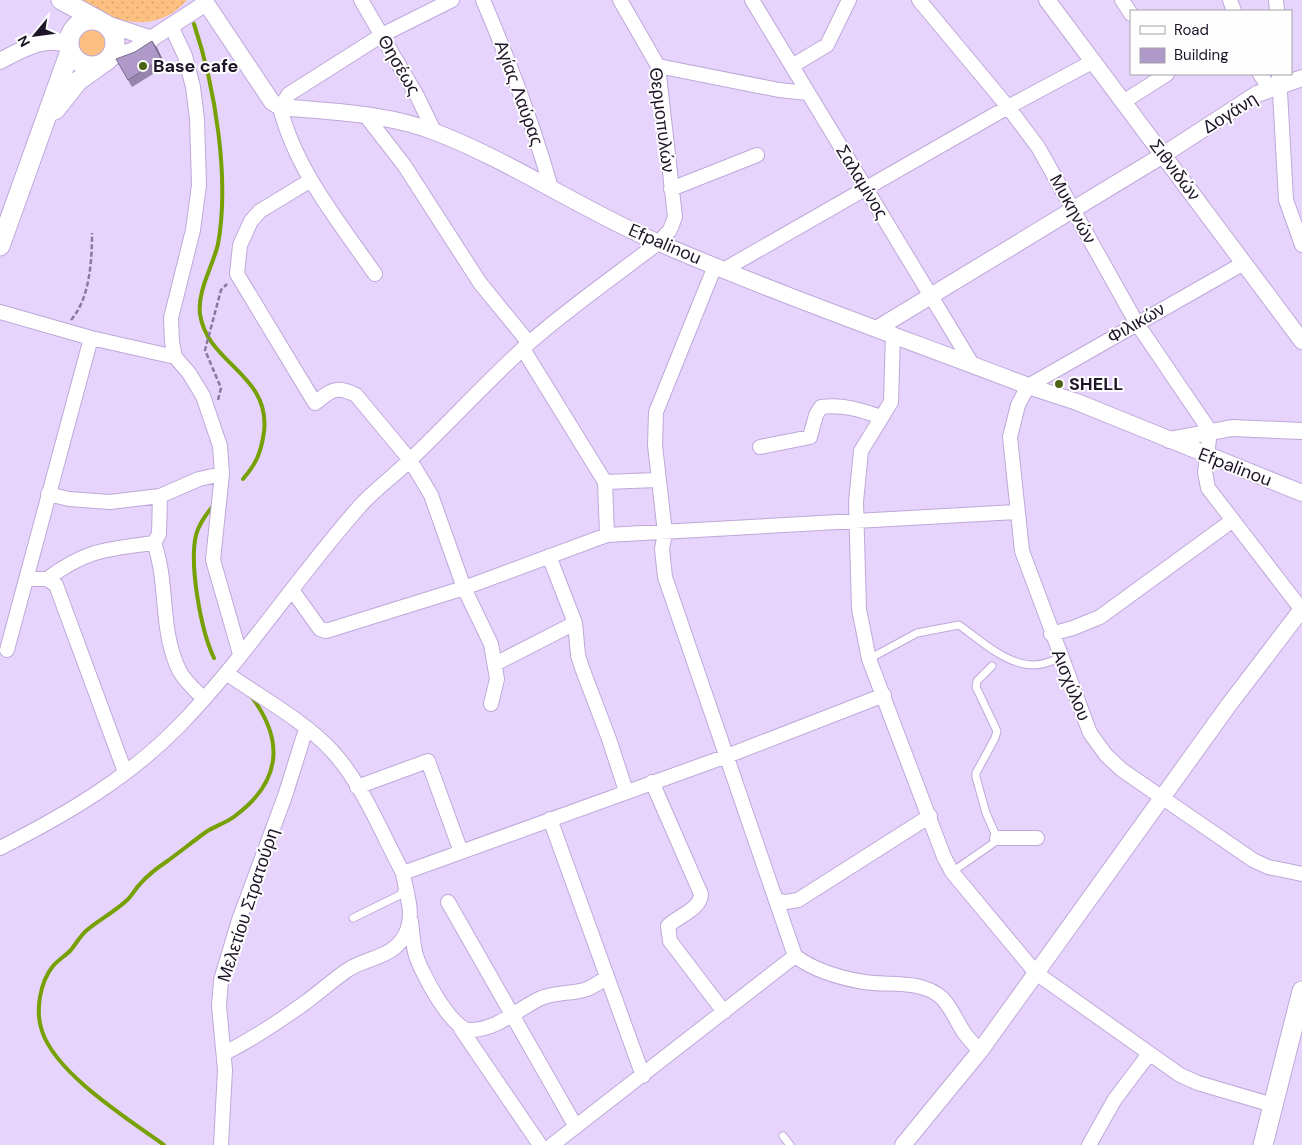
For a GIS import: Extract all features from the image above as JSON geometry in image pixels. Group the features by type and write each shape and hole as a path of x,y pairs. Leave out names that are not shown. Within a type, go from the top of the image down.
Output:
{"main road":[{"path":"56,0 69,44 81,64 93,66 106,60"},
{"path":"42,130 72,87 106,60 114,46 113,34 103,23 61,0"},
{"path":"0,246 42,130 73,29 80,23 89,20 103,23"},
{"path":"1263,1145 1302,991"}],"street":[{"name":"Θησέως","path":"360,0 417,96 434,131"},
{"path":"375,274 311,180 285,129 280,106 289,94 382,35 452,0"},
{"name":"Αγίας Λαύρας","path":"483,0 501,42 543,158 551,188"},
{"name":"Θερμοπυλών","path":"0,848 85,803 178,727 226,673 360,506 410,460 526,346 564,314 658,243 670,230 675,217 658,66 620,0"},
{"name":"Σαλαμίνος","path":"752,0 972,364"},
{"path":"792,66 826,45 849,0"},
{"name":"Μυκηνών","path":"918,0 1008,107 1038,147 1136,322 1210,431"},
{"name":"Σιθνιδών","path":"1047,0 1302,340"},
{"path":"1122,0 1130,12"},
{"path":"106,60 134,50 208,1 272,102 280,106"},
{"path":"103,23 152,39"},
{"path":"174,23 193,87 197,119 198,185 193,230 171,318 175,357"},
{"path":"0,61 47,41 57,40 69,44"},
{"path":"980,1052 966,1036 941,998 929,990 915,985 883,984 846,978 815,968 795,956 665,577 662,549 665,533 657,480 654,429 656,412 720,268 867,189 1008,107 1092,62"},
{"path":"658,66 779,90 807,93"},
{"path":"1124,102 1165,75"},
{"path":"1261,75 1266,83 1279,80 1286,200 1302,245"},
{"name":"Δογάνη","path":"886,331 930,295 1074,210 1279,80 1302,78"},
{"name":"Efpalinou","path":"280,106 400,121 434,131 480,151 597,214 658,243 1028,386 1077,402 1206,456 1302,493"},
{"path":"366,116 404,165 480,283 526,346 605,482 607,535"},
{"path":"671,189 757,155"},
{"path":"311,180 260,211 251,221 240,245 237,274 315,403 333,389 344,389 356,395 410,460 431,495 464,588 491,644 497,679 491,704"},
{"name":"Φιλικών","path":"1028,386 1136,322 1244,263"},
{"path":"0,312 90,338 175,357 189,372 203,396 220,446 222,474 213,560 240,654"},
{"path":"886,331 891,402 861,451 857,521 859,609 869,659 952,872 1036,973 1180,1075 1198,1083 1273,1105"},
{"path":"7,650 90,338"},
{"name":"Αισχύλου","path":"1028,386 1018,405 1010,437 1016,512 1022,551 1051,634 1090,733 1097,744 1122,770 1253,860 1268,867 1302,874"},
{"path":"760,447 810,437 814,429 816,415 822,407 832,405 854,408 881,417"},
{"name":"Efpalinou","path":"1169,440 1232,428 1302,431"},
{"path":"903,1145 980,1052 1162,797 1302,610 1208,488 1205,472 1210,431"},
{"path":"48,494 69,499 110,502 160,496 199,479 222,474"},
{"path":"605,482 657,480"},
{"path":"160,496 159,528 154,543 159,556 166,630 180,672 204,698"},
{"path":"292,590 320,629 326,631 464,588 607,535 1016,512"},
{"path":"1051,634 1073,628 1100,617 1233,520"},
{"path":"27,579 47,578 72,562 100,550 154,543"},
{"path":"549,556 575,623 578,655 626,791"},
{"path":"47,578 56,585 62,597 125,772"},
{"path":"495,664 575,623"},
{"path":"226,673 306,729 335,754 348,770 404,880 410,899 415,953 422,970 450,1018 462,1029 540,1145"},
{"path":"404,880 461,852 727,756 884,695"},
{"name":"Μελετίου Στρατούρη","path":"221,1145 225,1053 219,1006 221,980 241,913 285,796 306,729"},
{"path":"357,787 428,761 461,852"},
{"path":"652,782 701,894 701,900 697,905 668,926 670,941 724,1012"},
{"path":"776,900 786,902 798,900 930,816"},
{"path":"550,819 642,1076"},
{"path":"997,838 1037,838"},
{"path":"448,902 511,1016 576,1127"},
{"path":"225,1053 266,1030 350,969 389,953 405,934 410,911"},
{"path":"552,1145 795,956"},
{"path":"462,1029 471,1030 491,1025 540,999 584,990 607,978"},
{"path":"1089,1145 1115,1099 1149,1054"}],"lane":[{"path":"869,659 917,633 959,625 980,642 1019,663 1036,665 1060,658"},
{"path":"952,872 995,842 997,838 986,814 976,777 976,773 996,738 997,731 976,687 977,681 992,666"},
{"path":"353,918 400,896 404,880"},
{"path":"783,1136 790,1145"}],"path":[{"path":"63,329 74,317 84,292 92,259 92,233"},
{"path":"212,418 221,388 205,350 221,290 237,274"}],"shaded area":[{"path":"82,0 187,0 175,11 163,18 149,22 136,22 108,15"},
{"path":"92,28 98,29 106,37 106,49 98,57 92,58 86,57 78,49 77,43 78,37 86,29"}],"building":[{"name":"Base cafe","path":"152,41 161,59 128,80 116,59 135,52"}],"waterway":[{"path":"194,24 202,49 214,104 221,162 222,191 218,244 203,288 200,314 205,331 214,345 249,382 258,396 264,412 264,432 261,446 255,463 243,479"},
{"path":"214,505 203,519 197,531 194,548 195,580 201,615 214,658"},
{"path":"164,1145 113,1109 77,1079 62,1063 50,1047 42,1031 39,1015 40,997 45,980 53,966 70,951 87,930 117,909 156,869 206,832 235,816 262,789 269,775 273,760 273,745 262,713 251,696"}],"place":[{"name":"Base cafe","path":"143,66"},
{"name":"SHELL","path":"1059,384"}]}
